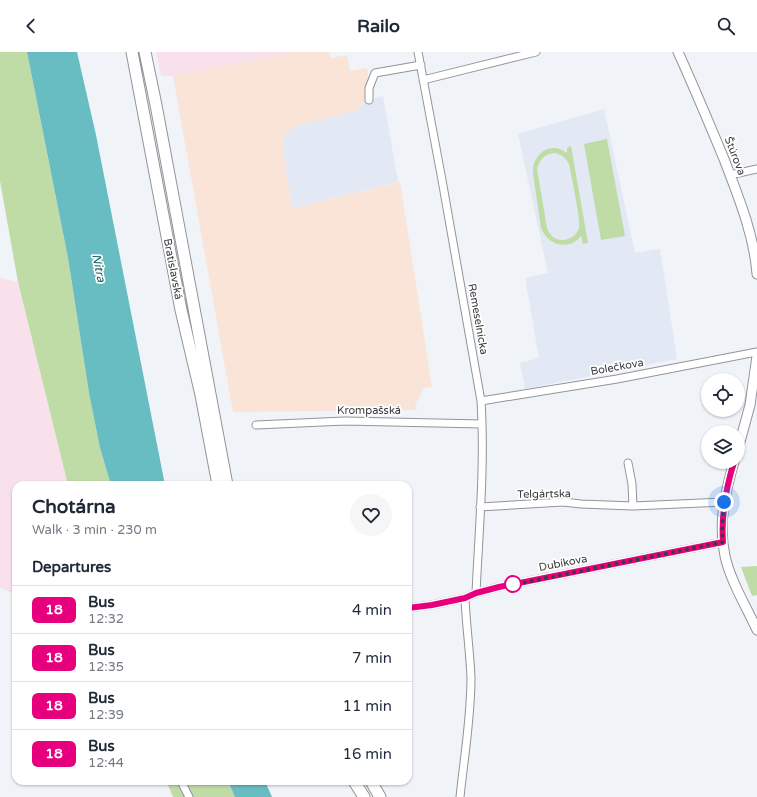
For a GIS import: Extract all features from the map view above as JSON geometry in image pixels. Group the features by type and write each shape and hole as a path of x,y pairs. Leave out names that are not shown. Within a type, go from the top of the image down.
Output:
{"main road":[{"name":"Bratislavská","path":"132,52 181,310 217,481"},
{"name":"Bratislavská","path":"145,52 195,307 226,481"},
{"path":"153,163 167,161"},
{"path":"181,310 195,307"},
{"path":"357,785 364,797"},
{"path":"373,785 380,796"}],"street":[{"name":"Remeselnícka","path":"418,52 481,401 482,424 480,507 476,593"},
{"path":"423,80 536,52"},
{"name":"Štúrova","path":"678,52 730,175 746,218 756,262 757,274"},
{"path":"370,100 370,88 375,73 421,65"},
{"path":"730,175 757,169"},
{"name":"Bolečkova","path":"481,401 617,379 757,352"},
{"path":"745,425 750,405 757,356"},
{"name":"Krompašská","path":"256,425 346,421 482,424"},
{"path":"628,463 632,484 633,506"},
{"path":"732,469 724,502 722,529 723,542 732,575 757,630"},
{"name":"Telgártska","path":"480,507 564,502 633,506 668,506 724,502"},
{"name":"Dubíkova","path":"412,608 432,605 465,598 476,593 723,542"},
{"path":"460,797 471,677 465,598"},
{"path":"183,785 189,797"},
{"path":"358,785 375,796 380,796"}],"shaded area":[{"path":"156,52 294,52 173,76 161,76"},
{"path":"294,52 329,52 331,58 347,55 350,71 367,68 368,77 364,101 358,110 294,127 282,142 292,208 400,182 432,387 424,388 415,405 417,410 233,412 173,76"},
{"path":"383,96 398,182 292,208 282,142 286,133 294,127 358,110 364,101"},
{"path":"604,109 635,253 660,249 677,359 525,389 520,363 539,358 525,278 548,273 518,134"},
{"path":"0,278 18,282 67,481 12,481 12,593 0,587"}],"green space":[{"path":"0,52 27,52 68,258 89,393 100,448 110,481 67,481 18,282 0,181"},
{"path":"607,139 625,236 601,240 584,144"},
{"path":"571,146 588,243 583,244 581,236 571,244 559,244 549,239 541,228 533,167 539,156 548,149 560,149 567,153 567,148","holes":["555,153 565,158 569,164 579,223 579,228 575,235 568,239 562,240 553,237 547,228 537,169 541,160 546,156"]},
{"path":"757,566 757,595 752,596 741,567"},
{"path":"168,785 230,785 235,797 173,797"}],"water":[{"name":"Nitra","path":"27,52 77,52 96,135 164,481 110,481 100,448 89,393 68,258"},
{"path":"230,785 267,785 272,797 235,797"}],"bus line":[{"name":"18","path":"412,608 465,598 476,593 499,587 723,542 722,529 724,502 732,469"}],"route":[{"path":"513,584 512,585 723,542 722,529 724,502"}]}
